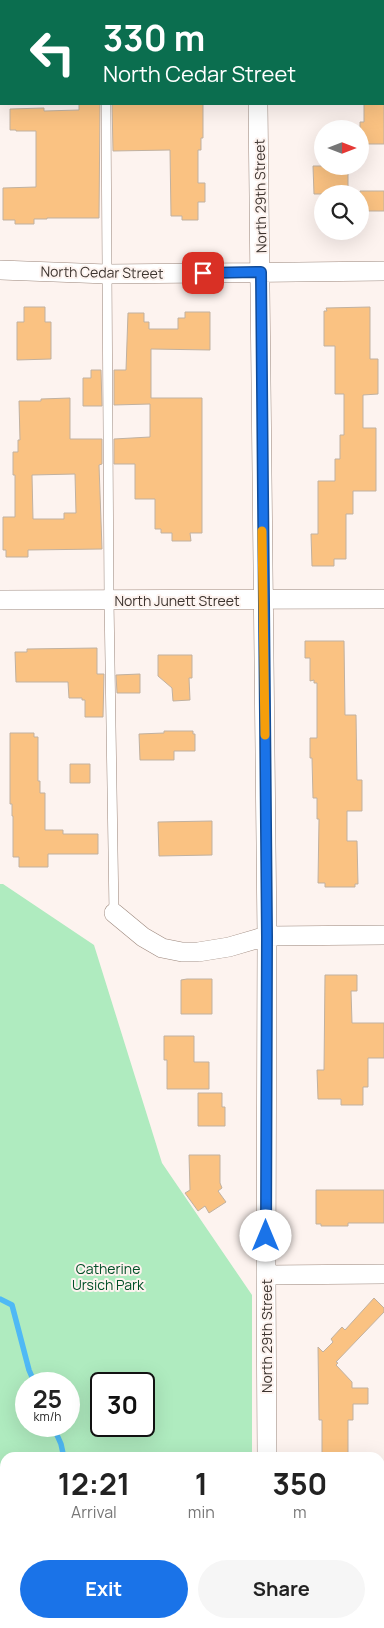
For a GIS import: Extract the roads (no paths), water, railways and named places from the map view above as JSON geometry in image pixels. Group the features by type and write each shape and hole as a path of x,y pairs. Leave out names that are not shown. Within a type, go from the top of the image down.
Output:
{"street":[{"name":"North 29th Street","path":"258,105 267,936 267,1452"},
{"name":"North Cedar Street","path":"0,270 107,274 384,271"},
{"name":"North Junett Street","path":"0,600 384,599"},
{"path":"114,913 143,938 171,951 198,952 229,947 267,936 384,935"},
{"path":"266,1275 384,1274"}],"lane":[{"path":"106,105 109,600 114,913"}],"waterway":[{"path":"0,1299 12,1305 30,1372"},
{"path":"58,1437 63,1452"}],"park label":[{"name":"Catherine Ursich Park","path":"108,1276"}]}
